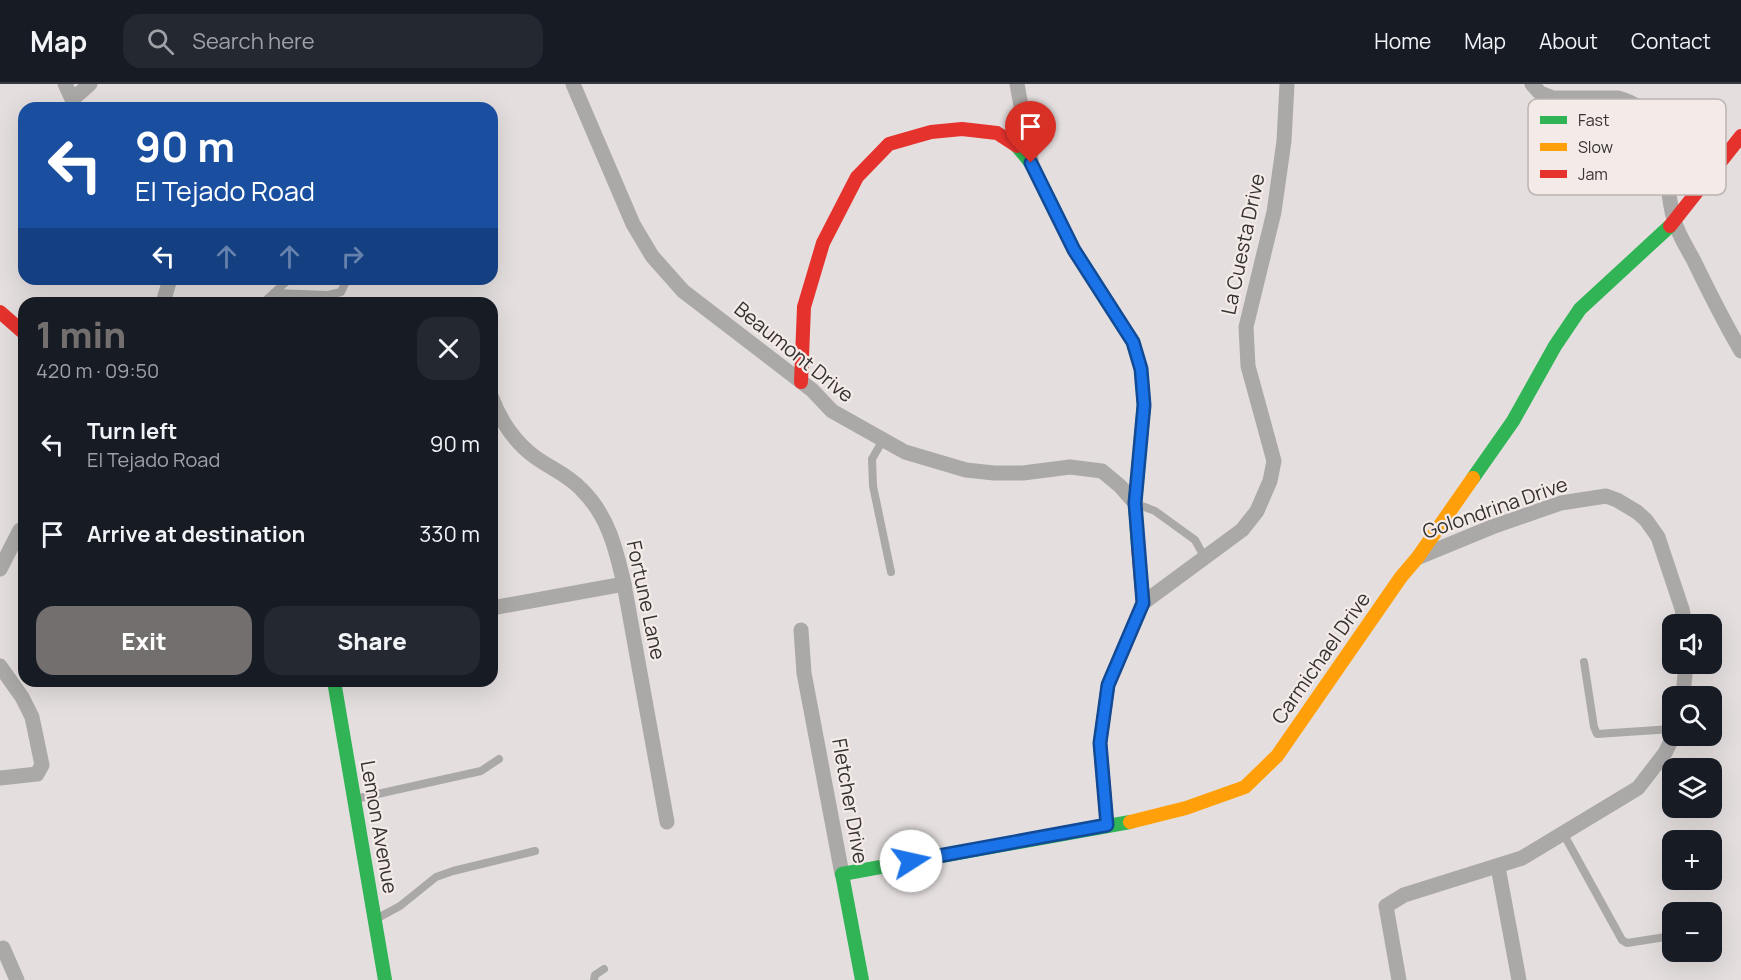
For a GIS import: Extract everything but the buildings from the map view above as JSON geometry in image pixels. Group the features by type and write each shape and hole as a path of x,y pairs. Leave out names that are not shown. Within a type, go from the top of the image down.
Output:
{"street":[{"path":"65,84 74,102"},
{"path":"76,102 90,84"},
{"name":"Beaumont Drive","path":"573,84 633,224 652,256 683,291 812,390 832,411 905,452 966,470 1023,473 1070,467 1102,471 1135,503"},
{"path":"1017,84 1031,163"},
{"name":"La Cuesta Drive","path":"1143,603 1242,530 1257,512 1267,491 1274,461 1248,366 1246,342 1248,311 1274,212 1284,141 1287,84"},
{"path":"1532,84 1540,93 1553,98 1622,99"},
{"path":"801,382 804,307 823,243 857,177 889,144 931,132 962,129 998,133 1016,145 1031,163 1074,250 1133,342 1141,369 1144,405 1135,503 1143,603 1108,685 1100,743 1107,825"},
{"name":"Carmichael Drive","path":"1726,155 1741,136"},
{"path":"1669,195 1674,222 1741,351"},
{"name":"Carmichael Drive","path":"842,874 1135,821 1186,808 1245,787 1277,756 1401,577 1418,557 1514,421 1555,346 1580,309 1674,222 1695,195"},
{"path":"0,312 18,328"},
{"name":"Fortune Lane","path":"498,412 512,436 533,456 568,478 591,500 607,526 617,552 624,584 667,822"},
{"name":"Golondrina Drive","path":"1418,557 1492,527 1561,503 1606,496 1637,512 1653,528 1662,547 1683,614"},
{"path":"0,569 18,536"},
{"path":"498,607 624,584"},
{"name":"Fletcher Drive","path":"801,630 804,673 862,980"},
{"path":"0,666 22,697 32,717 42,765 37,774 0,778"},
{"name":"Lemon Avenue","path":"335,687 385,980"},
{"path":"1399,980 1386,906 1404,895 1522,858 1638,788 1668,746"},
{"path":"1498,867 1519,980"},
{"path":"2,944 17,980"}],"lane":[{"path":"270,297 283,285"},
{"path":"274,293 328,296 341,292 346,285"},
{"path":"883,440 872,459 873,486 891,572"},
{"path":"1135,503 1155,511 1195,540 1205,558"},
{"path":"1584,662 1597,734 1662,730"},
{"path":"354,799 481,771 499,759"},
{"path":"1563,833 1622,940 1627,943 1662,938"},
{"path":"374,919 400,906 436,878 453,871 535,851"},
{"path":"594,980 595,975 603,969"}],"traffic: fast":[{"path":"1017,146 1031,163 1074,250 1133,342 1141,369 1144,405 1135,503 1138,546"},
{"path":"1473,478 1513,421 1555,346 1580,309 1670,226"},
{"path":"335,687 385,980"},
{"path":"862,980 842,874 1130,822"}],"traffic: slow":[{"path":"1130,822 1186,808 1245,787 1277,756 1473,478"}],"traffic: jam":[{"path":"801,382 804,307 823,243 857,177 889,144 931,132 962,129 997,133 1017,146"},
{"path":"1726,155 1741,136"},
{"path":"1670,226 1694,195"},
{"path":"0,312 18,328"},
{"path":"1107,825 1100,743 1108,685 1143,603 1138,546"}],"route":[{"path":"911,861 1107,825 1100,743 1108,685 1143,603 1135,503 1144,405 1141,369 1133,342 1074,250 1031,163"}]}
